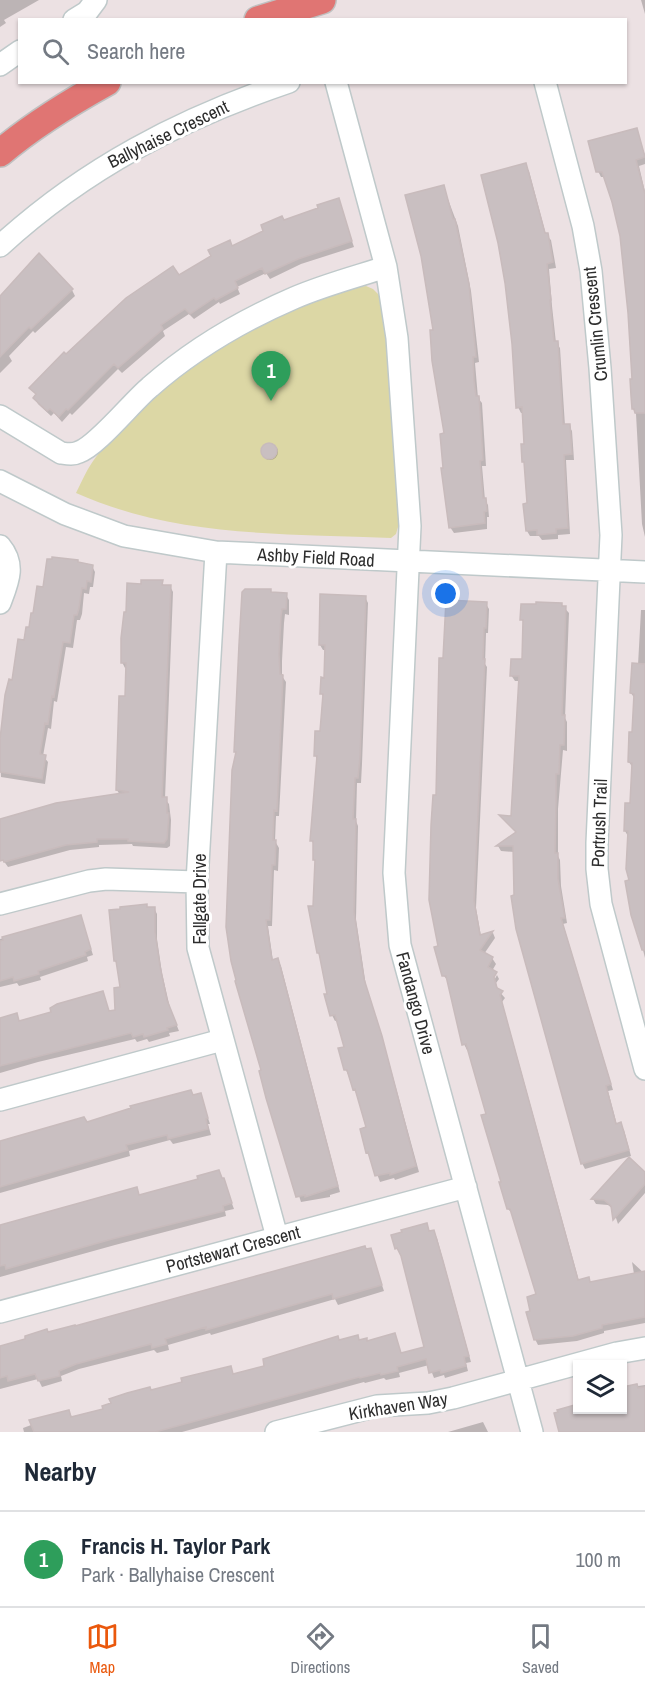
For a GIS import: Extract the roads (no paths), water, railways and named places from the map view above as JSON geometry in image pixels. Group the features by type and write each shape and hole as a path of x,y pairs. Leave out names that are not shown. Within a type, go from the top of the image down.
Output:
{"main road":[{"path":"264,18 322,0"},
{"path":"0,153 72,101 103,84"}],"street":[{"path":"77,18 87,12 96,0"},
{"path":"0,65 18,52"},
{"name":"Ballyhaise Crescent","path":"0,246 50,204 119,157 198,116 284,84"},
{"path":"337,84 386,267 397,338 410,526 410,561"},
{"name":"Crumlin Crescent","path":"546,84 583,226 591,271 602,392 611,535 610,571"},
{"path":"0,416 61,453 71,455 81,452 92,445 149,387 206,345 243,323 295,298 386,267"},
{"name":"Ashby Field Road","path":"0,482 56,510 124,536 216,552 645,572"},
{"path":"0,546 9,560 11,574 0,603"},
{"name":"Fallgate Drive","path":"216,552 196,882 198,948 277,1237"},
{"name":"Fandango Drive","path":"410,561 394,873 400,945 532,1432"},
{"name":"Portrush Trail","path":"610,571 597,878 601,904 645,1069"},
{"path":"0,904 89,881 106,879 196,882"},
{"path":"0,1100 222,1040"},
{"name":"Portstewart Crescent","path":"0,1312 466,1187"},
{"name":"Kirkhaven Way","path":"276,1432 327,1425 377,1406 428,1403 617,1353 645,1348"}],"place":[{"name":"Francis H. Taylor Park","path":"271,401"}]}
